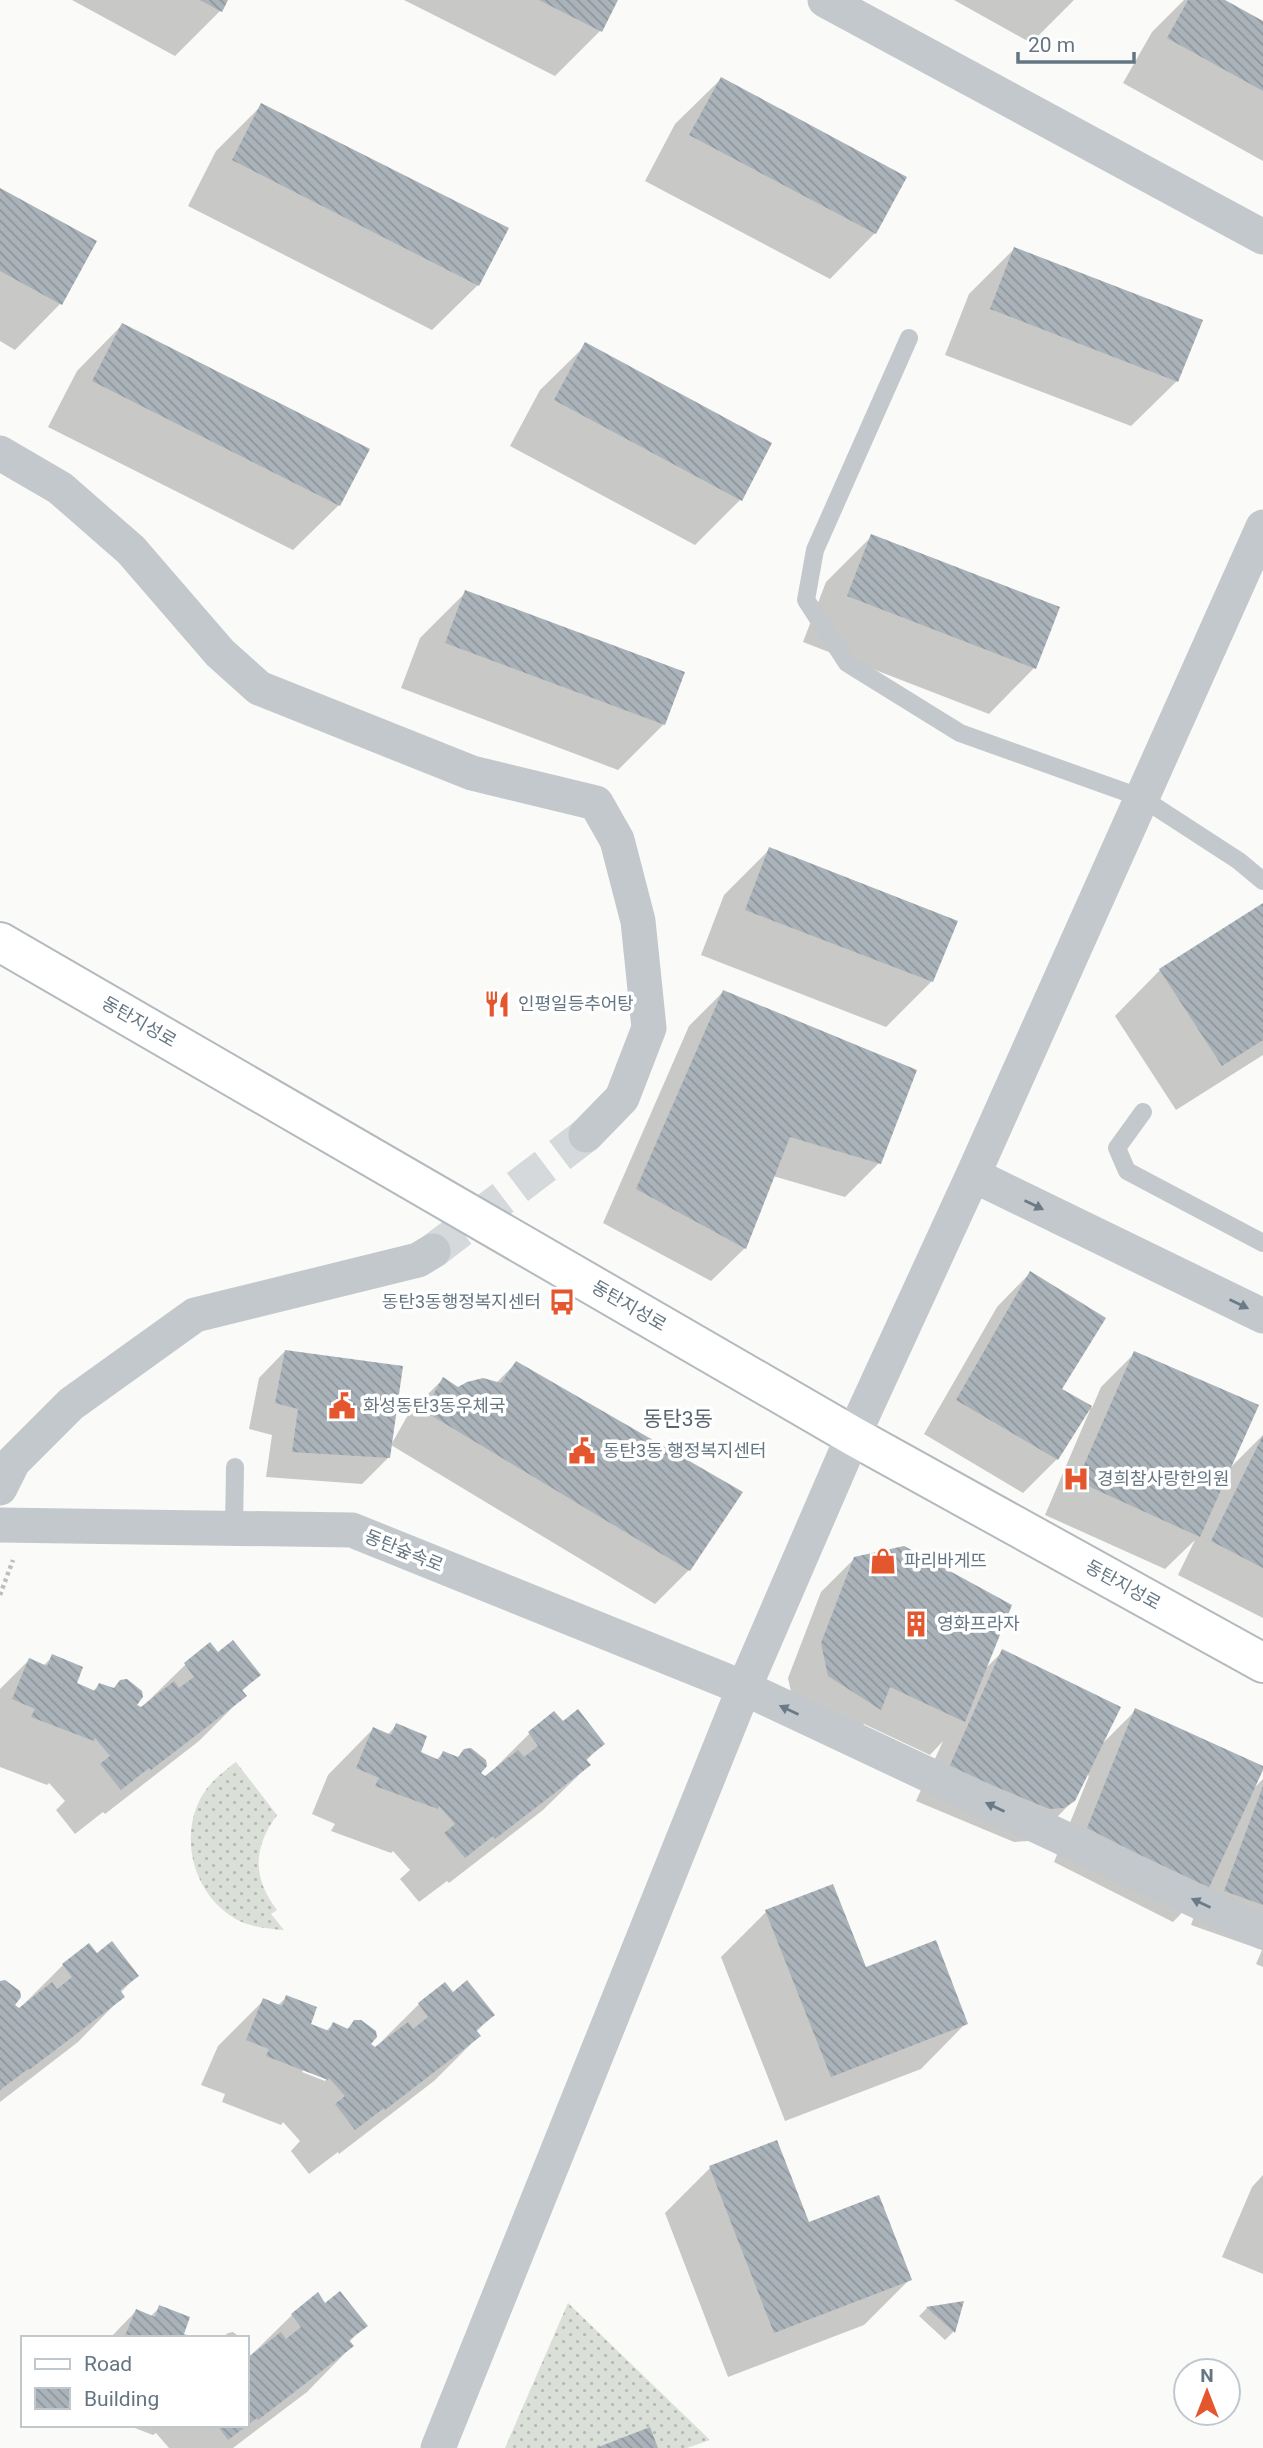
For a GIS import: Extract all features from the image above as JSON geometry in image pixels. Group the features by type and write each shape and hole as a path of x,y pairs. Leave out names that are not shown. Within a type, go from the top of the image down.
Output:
{"main road":[{"name":"동탄지성로","path":"0,942 853,1436 1263,1663"}],"street":[{"path":"825,0 1263,237"},
{"path":"0,453 60,488 131,550 220,653 259,688 472,773 596,803 617,839 638,921 649,1028 622,1098 586,1135"},
{"path":"438,2448 744,1688 853,1436 1263,527"},
{"path":"973,1175 1263,1316"},
{"path":"0,1489 13,1462 71,1404 195,1315 418,1259 433,1251"},
{"name":"동탄숲속로","path":"0,1525 352,1530 744,1688 1263,1933"}],"lane":[{"path":"909,338 815,550 806,600 846,663 960,733 1142,798 1238,861 1263,881"},
{"path":"1143,1112 1117,1148 1127,1171 1263,1244"},
{"path":"234,1529 235,1467"}],"shaded area":[{"path":"236,1762 277,1815 263,1839 259,1862 263,1886 277,1910 271,1914 284,1930 247,1924 217,1905 206,1891 193,1858 192,1823 200,1799 209,1786"},
{"path":"568,2303 710,2440 687,2448 505,2448"}],"building":[{"path":"200,0 228,0 222,12"},
{"path":"539,0 618,0 602,32"},
{"path":"1188,0 1225,0 1263,21 1263,91 1167,38"},
{"path":"721,77 907,177 876,234 689,135"},
{"path":"261,103 509,228 479,286 232,160"},
{"path":"0,188 97,241 62,305 0,271"},
{"path":"1014,247 1203,320 1178,382 990,309"},
{"path":"122,323 370,449 340,506 92,381"},
{"path":"585,342 772,443 742,501 554,400"},
{"path":"871,534 1060,607 1036,669 847,596"},
{"path":"465,590 685,672 665,725 445,643"},
{"path":"769,847 958,921 933,982 745,910"},
{"path":"1263,903 1263,1040 1222,1066 1159,969"},
{"path":"723,990 917,1070 881,1164 790,1137 746,1249 636,1189"},
{"path":"1030,1271 1106,1318 1062,1389 1092,1406 1058,1460 956,1400"},
{"name":"화성동탄3동우체국","path":"285,1350 403,1366 390,1458 292,1452 298,1409 275,1403"},
{"path":"1134,1351 1259,1405 1200,1537 1077,1481"},
{"name":"동탄3동 행정복지센터","path":"516,1361 743,1492 690,1571 424,1411 443,1377 458,1387 483,1378 501,1383"},
{"path":"1263,1435 1263,1568 1211,1541"},
{"name":"영화프라자","path":"904,1546 1012,1605 965,1722 890,1687 881,1710 828,1676 821,1643 854,1557"},
{"path":"233,1640 261,1675 242,1690 247,1696 121,1790 100,1764 110,1756 95,1738 94,1741 31,1717 35,1709 12,1699 29,1658 47,1666 52,1654 83,1667 77,1683 95,1691 99,1683 114,1688 120,1680 127,1679 142,1691 143,1697 137,1705 141,1707 174,1681 179,1688 194,1677 184,1663 210,1642 218,1652"},
{"path":"1002,1649 1121,1707 1075,1801 1064,1808 1049,1809 949,1767"},
{"path":"1135,1708 1263,1766 1208,1890 1087,1828"},
{"path":"578,1709 605,1744 586,1759 591,1765 495,1839 493,1836 465,1858 444,1833 455,1824 439,1806 438,1809 375,1786 379,1778 356,1768 373,1727 391,1735 396,1723 427,1736 421,1752 439,1760 443,1751 458,1757 464,1749 471,1748 486,1760 487,1766 481,1773 485,1776 518,1750 524,1757 538,1746 528,1732 554,1711 563,1721"},
{"path":"1263,1786 1263,1905 1224,1891"},
{"path":"833,1884 866,1967 936,1940 968,2024 831,2077 765,1910"},
{"path":"112,1941 139,1976 120,1990 125,1997 0,2090 0,1981 5,1980 20,1991 21,1997 15,2005 19,2008 52,1982 57,1989 72,1977 62,1964 89,1943 97,1953"},
{"path":"467,1980 495,2015 476,2030 481,2036 355,2130 335,2104 345,2096 329,2078 328,2080 266,2056 269,2049 246,2040 263,1998 282,2006 286,1995 317,2007 311,2024 329,2031 333,2022 348,2029 354,2020 361,2020 376,2031 377,2037 371,2044 375,2047 408,2022 413,2029 428,2017 418,2003 445,1982 453,1992"},
{"path":"777,2140 809,2222 879,2195 912,2280 774,2333 709,2166"},
{"path":"340,2291 368,2326 349,2340 354,2346 248,2425 248,2357 281,2332 286,2339 301,2327 291,2314 318,2292 325,2303"},
{"path":"964,2301 955,2333 926,2307"},
{"path":"159,2305 190,2317 184,2334 189,2336 125,2336 136,2309 155,2317"},
{"path":"218,2427 245,2427 228,2440"},
{"path":"650,2427 658,2448 596,2448"}],"tunnel":[{"path":"433,1251 586,1135"}],"place":[{"name":"인평일등추어탕","path":"497,1004"},
{"name":"동탄3동행정복지센터","path":"562,1302"},
{"name":"화성동탄3동우체국","path":"342,1406"},
{"name":"동탄3동 행정복지센터","path":"582,1451"},
{"name":"경희참사랑한의원","path":"1076,1479"},
{"name":"파리바게뜨","path":"883,1561"},
{"name":"영화프라자","path":"916,1624"}],"district":[{"name":"동탄3동","path":"678,1419"}]}
